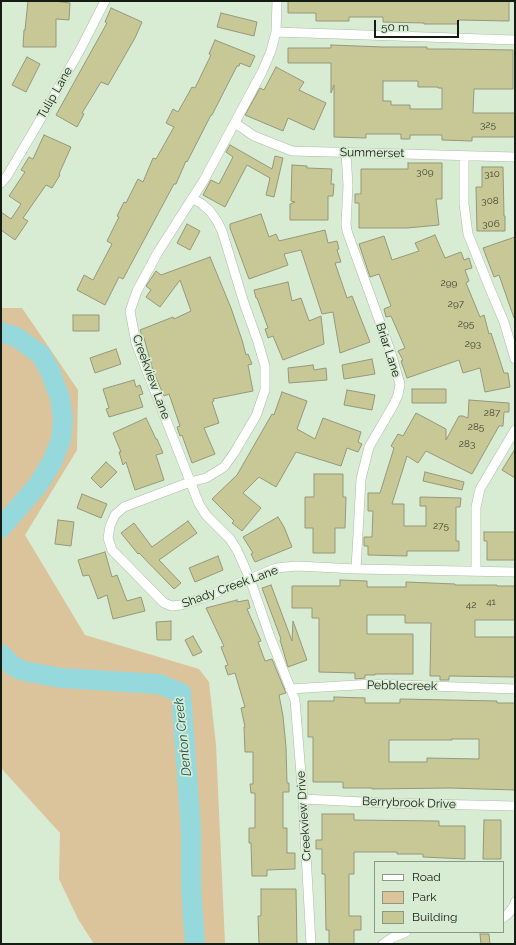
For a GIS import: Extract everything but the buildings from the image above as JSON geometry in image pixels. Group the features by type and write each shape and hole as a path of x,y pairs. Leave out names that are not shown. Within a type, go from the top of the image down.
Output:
{"street":[{"name":"Tulip Lane","path":"1,183 7,176 46,110 80,50 105,1"},
{"name":"Creekview Lane","path":"277,1 276,32 271,51 262,72 204,180 158,252 140,284 130,311 136,343 198,504 206,515 230,539 237,550 250,579 290,689"},
{"path":"276,32 515,40"},
{"name":"Summerset","path":"235,123 254,136 292,151 515,158"},
{"name":"Briar Lane","path":"346,153 348,186 347,231 390,350 400,384 398,395 394,404 369,447 361,479 356,569"},
{"path":"464,156 464,204 468,234 504,322 515,359"},
{"name":"Shady Creek Lane","path":"192,198 202,204 210,212 222,231 265,366 265,390 256,416 224,467 206,478 190,482 124,507 115,515 110,526 108,538 112,550 164,603 172,606 181,605 203,598 276,568 297,566 356,569 476,570 515,572"},
{"path":"476,570 476,507 480,489 515,430"},
{"name":"Pebblecreek","path":"290,689 373,684 515,689"},
{"name":"Creekview Drive","path":"290,689 295,700 303,799 310,944"},
{"name":"Berrybrook Drive","path":"303,799 384,803 515,806"},
{"path":"504,917 514,906 515,902"},
{"path":"383,944 404,933"}],"green space":[{"path":"1,308 22,308 78,390 77,450 25,535 85,635 199,669 209,682 216,745 225,944 94,944 78,919 59,879 60,833 1,768"}],"waterway":[{"name":"Denton Creek","path":"1,332 18,338 41,355 50,371 60,398 63,420 61,440 52,462 38,485 1,528"},
{"name":"Denton Creek","path":"1,654 13,666 23,671 61,678 159,684 181,693 191,831 191,888 195,944"}]}
